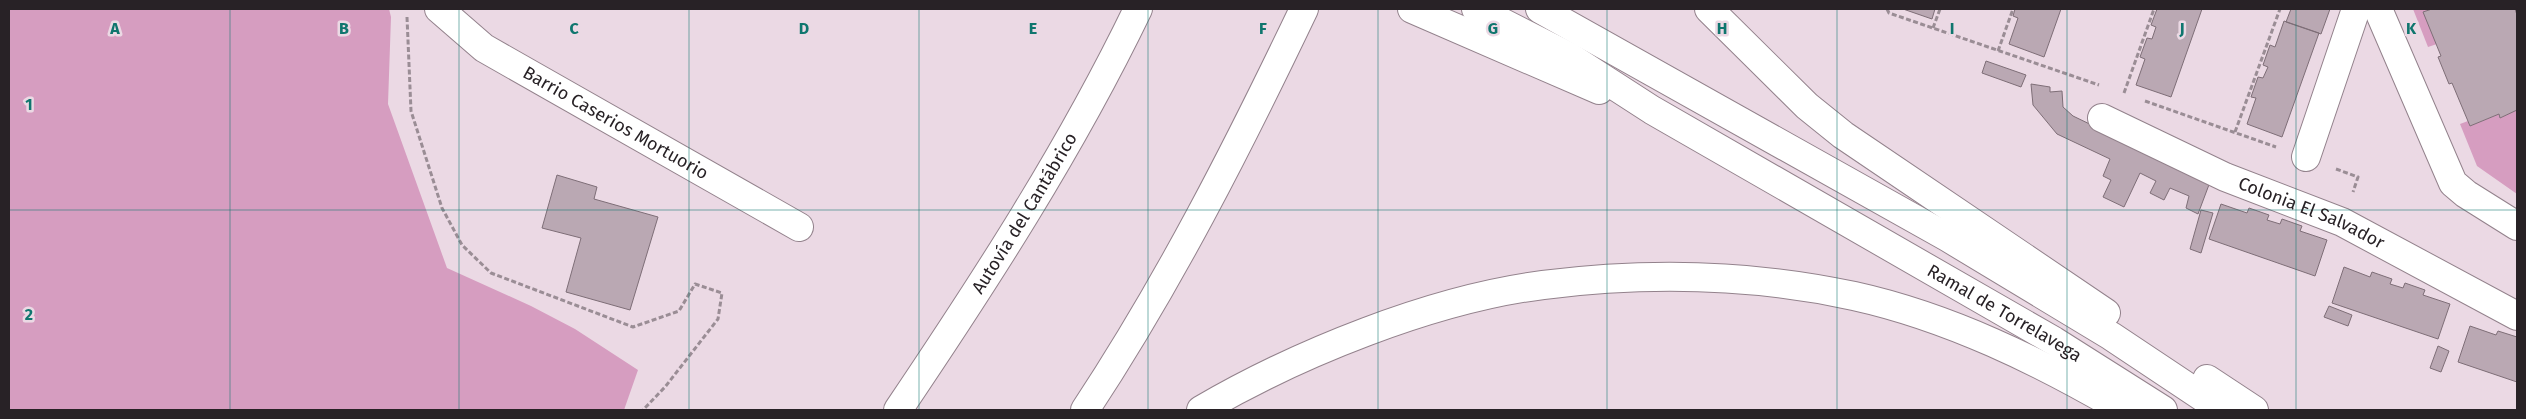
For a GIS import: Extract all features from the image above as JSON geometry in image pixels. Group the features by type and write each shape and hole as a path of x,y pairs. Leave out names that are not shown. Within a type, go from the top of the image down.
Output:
{"main road":[{"name":"Barrio Caserios Mortuorio","path":"439,9 484,48 799,227"},
{"path":"1085,410 1132,336 1195,227 1304,9"},
{"path":"1412,9 1562,75 1652,110"},
{"path":"1476,9 1570,57 1652,110"},
{"name":"Ramal de Torrelavega","path":"1540,9 1947,237 2111,336 2222,410"},
{"path":"1709,9 1807,106 1843,135 2254,410"},
{"path":"2317,161 2356,9"},
{"path":"2378,9 2453,182 2466,194 2517,226"},
{"name":"Autovía del Cantábrico","path":"898,410 1026,213 1089,104 1136,13"},
{"name":"Ramal de Torrelavega","path":"1652,110 1844,218 2054,341 2163,410"},
{"name":"Colonia El Salvador","path":"2102,118 2226,176 2342,222 2517,316"},
{"path":"1201,410 1244,385 1318,352 1404,319 1473,299 1541,285 1621,278 1698,276 1787,285 1855,296 1931,318 2007,349 2072,380 2123,410"}],"path":[{"path":"407,9 411,111 442,208 462,245 491,273 633,327 679,311 695,284 722,293 718,318 665,387 643,410"},
{"path":"1887,9 1889,13 2106,87"},
{"path":"1933,28 1940,9"},
{"path":"1998,51 2013,9"},
{"path":"2124,94 2154,9"},
{"path":"2235,132 2280,9"},
{"path":"2115,90 2133,97"},
{"path":"2142,100 2358,177 2353,192"}],"shaded area":[{"path":"9,9 389,9 391,17 388,104 447,268 531,306 575,329 638,370 624,410 9,410"},
{"path":"2413,9 2432,9 2424,12 2437,44 2428,47"},
{"path":"2517,110 2517,194 2477,166 2460,124 2468,121 2470,126 2499,114 2500,118"}],"building":[{"path":"1903,9 1935,9 1932,19"},
{"path":"2015,9 2061,9 2044,57 2009,44 2018,18 2013,16"},
{"path":"2157,9 2202,9 2171,97 2136,85 2145,59 2140,57 2147,38 2152,39 2156,27 2151,25"},
{"path":"2291,9 2330,9 2321,34 2286,22"},
{"path":"2432,9 2515,9 2517,15 2517,110 2500,118 2499,114 2470,126 2452,83 2449,84 2438,57 2441,56 2423,12"},
{"path":"2284,21 2319,33 2282,137 2247,124 2256,98 2251,97 2258,77 2263,78 2268,67 2263,65 2270,45 2275,47"},
{"path":"1986,61 2026,75 2021,87 1982,73"},
{"path":"2031,84 2050,87 2050,92 2062,91 2063,107 2073,116 2210,182 2198,214 2186,208 2189,196 2170,188 2164,200 2150,193 2156,181 2140,173 2124,207 2103,197 2111,180 2103,176 2110,159 2057,134 2033,105"},
{"path":"557,175 597,187 594,199 658,217 630,310 566,292 581,238 542,228"},
{"path":"2221,204 2247,213 2249,208 2269,215 2267,220 2280,224 2282,219 2302,226 2300,231 2327,240 2315,276 2209,239"},
{"path":"2201,210 2213,213 2201,253 2190,249"},
{"path":"2344,267 2370,277 2372,272 2392,279 2390,284 2403,288 2405,283 2425,290 2423,295 2450,304 2438,339 2332,303"},
{"path":"2329,306 2352,315 2348,326 2324,317"},
{"path":"2470,326 2496,335 2498,331 2517,337 2517,382 2458,362"},
{"path":"2438,346 2449,351 2441,372 2430,368"}]}
